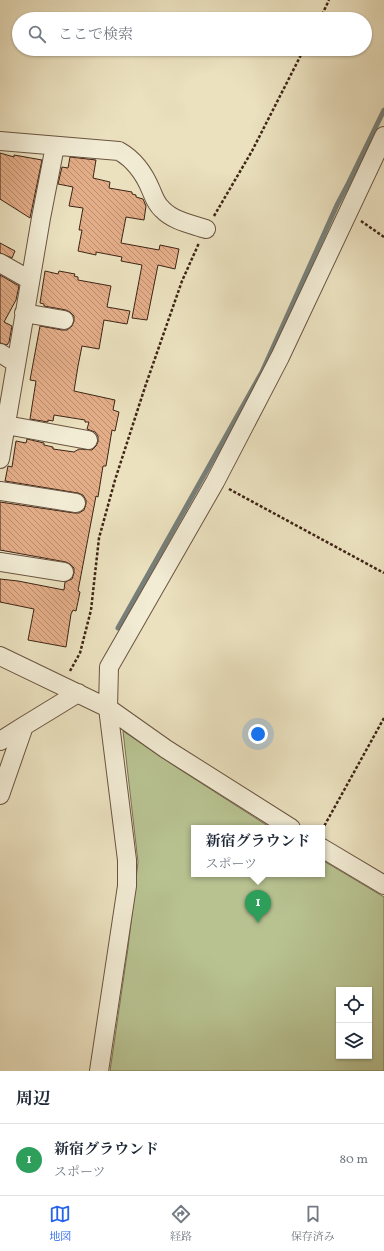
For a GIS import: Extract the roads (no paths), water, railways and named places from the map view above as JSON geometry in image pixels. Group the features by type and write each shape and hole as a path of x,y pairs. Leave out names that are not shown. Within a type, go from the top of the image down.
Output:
{"street":[{"path":"99,1071 126,886 127,860 108,708 109,667 215,482 280,357 384,136"},
{"path":"0,141 119,151 134,161 146,177 157,203 162,210 182,222 206,228"},
{"path":"1,449 24,313 55,146"},
{"path":"0,263 30,280"},
{"path":"24,313 64,320"},
{"path":"0,353 16,363"},
{"path":"6,425 88,440"},
{"path":"0,491 76,503"},
{"path":"0,562 64,572"},
{"path":"0,656 108,708 166,749 286,825"},
{"path":"0,741 78,693"},
{"path":"0,794 24,726"},
{"path":"325,850 384,885"}],"waterway":[{"path":"118,628 262,372 337,205 384,110"}],"place":[{"name":"新宿グラウンド","path":"258,923"}]}
